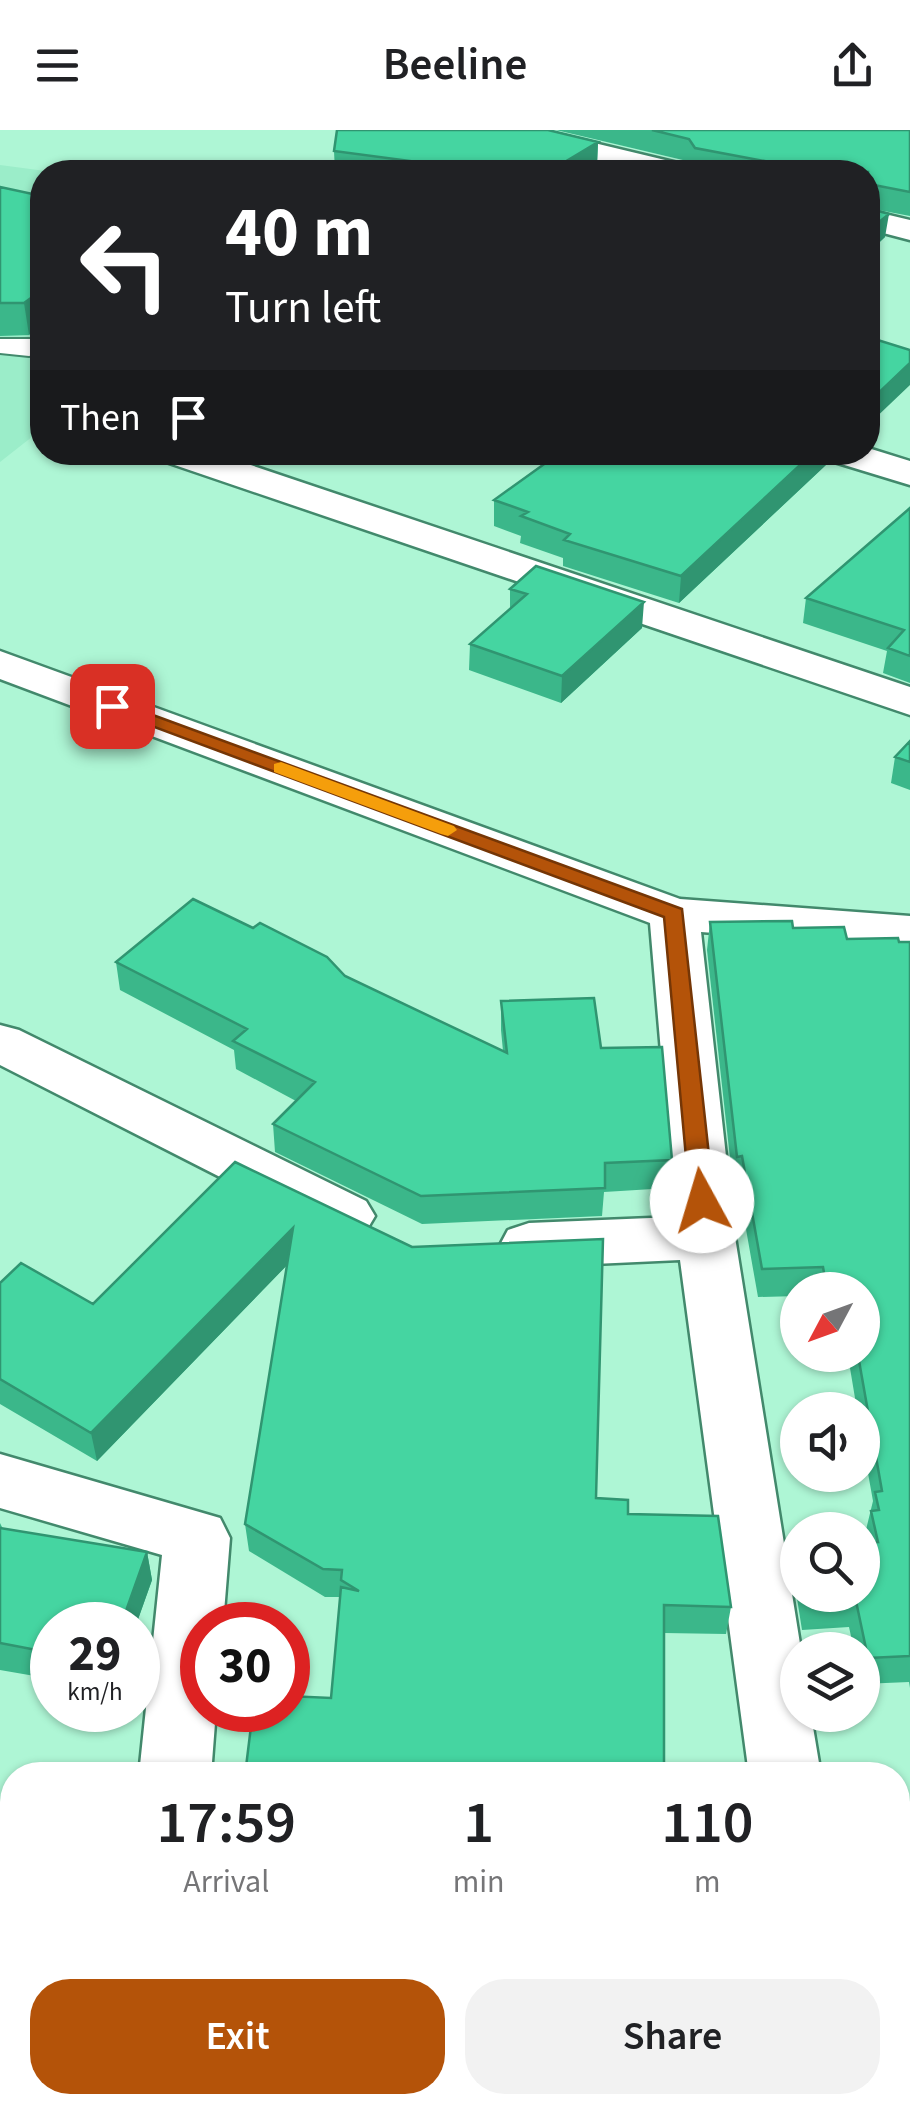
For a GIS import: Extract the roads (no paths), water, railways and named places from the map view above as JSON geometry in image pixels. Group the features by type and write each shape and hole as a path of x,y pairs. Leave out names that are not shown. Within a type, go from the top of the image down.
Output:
{"street":[{"path":"502,130 626,160"},
{"path":"880,223 910,230"},
{"path":"880,464 910,474"},
{"path":"211,465 910,702"},
{"path":"0,664 674,914 910,932"},
{"path":"674,914 706,1237 783,1762"},
{"path":"0,1043 397,1242"},
{"path":"472,1248 706,1237"},
{"path":"0,1481 197,1538 175,1762"}]}
